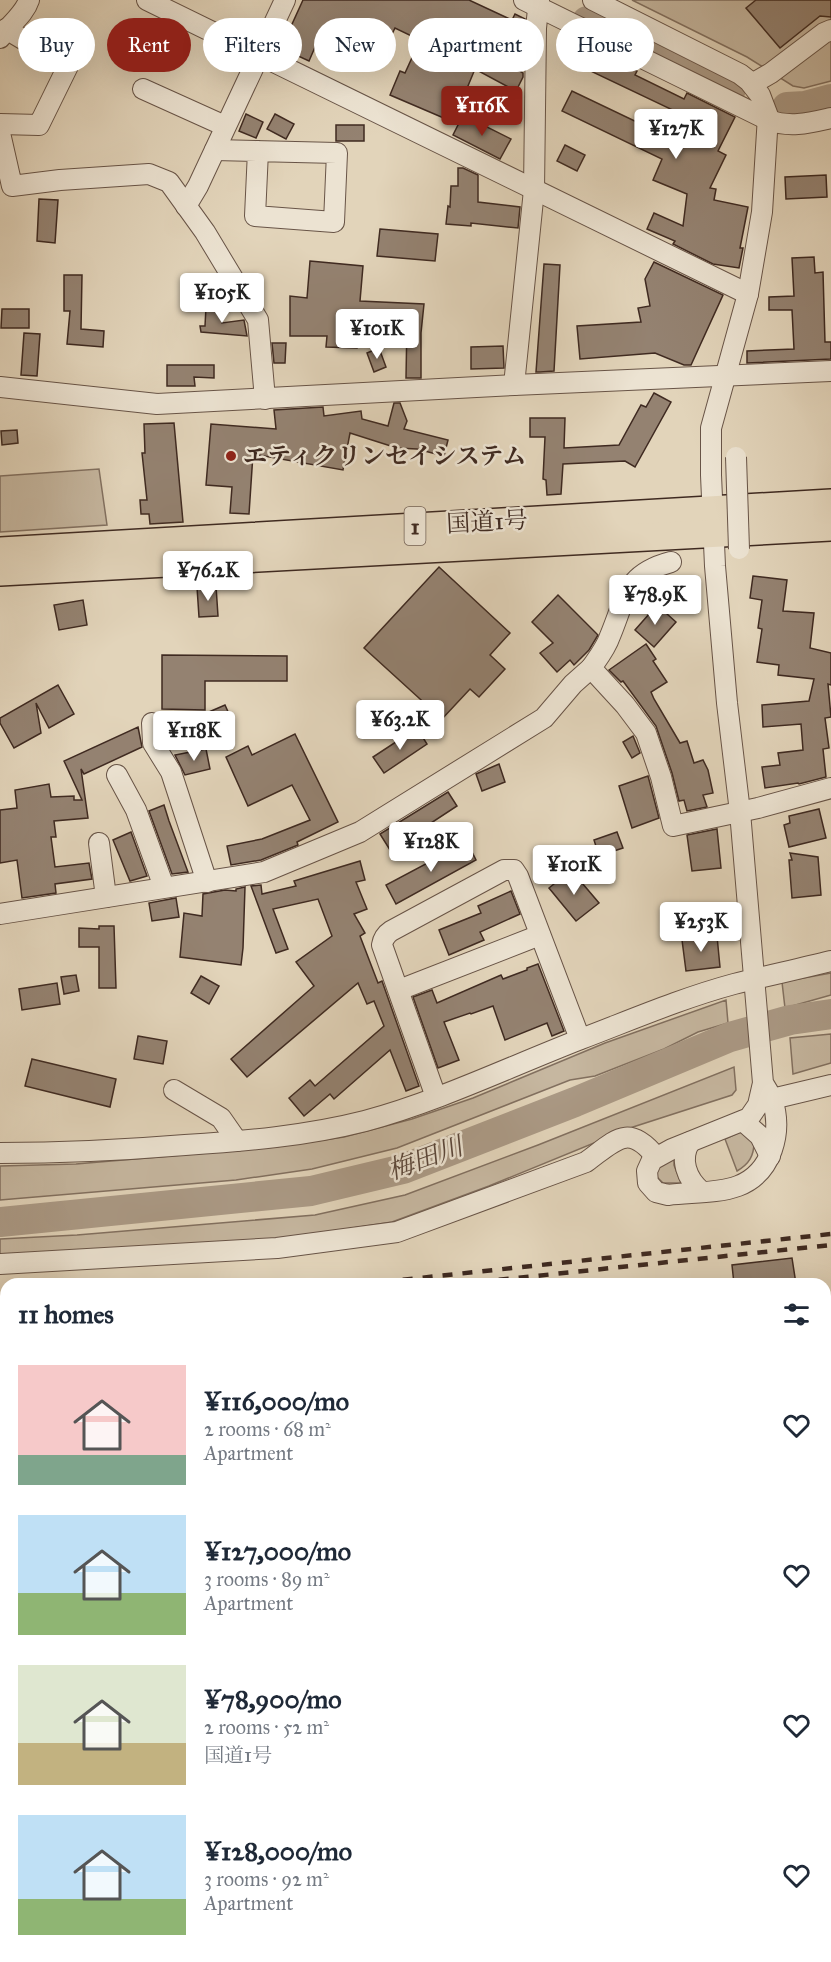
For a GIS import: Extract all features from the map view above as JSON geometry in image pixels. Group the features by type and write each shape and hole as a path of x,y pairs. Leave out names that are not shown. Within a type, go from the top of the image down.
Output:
{"highway":[{"name":"国道1号","path":"0,573 713,521 831,504"},
{"name":"国道1号","path":"0,550 713,521 831,527"}],"street":[{"path":"0,124 39,125 68,66 3,34 25,12 29,0"},
{"path":"147,0 203,28"},
{"path":"277,18 285,0"},
{"path":"592,0 731,68 752,84 762,99 768,120 762,212 748,294 711,428 713,521 727,703 740,812 754,985 775,1139 770,1156 758,1173 740,1185 668,1195 654,1190 648,1183 647,1173 656,1157 743,1121 751,1116 767,1091"},
{"path":"514,385 534,190 533,2 768,120 794,125 831,118"},
{"path":"752,84 771,74 831,30"},
{"path":"186,206 251,72"},
{"path":"292,72 748,294"},
{"path":"143,89 225,126"},
{"path":"0,133 12,186 149,174 169,182 205,232 258,320 265,399"},
{"path":"214,150 258,151 338,153 334,222 255,216 258,151"},
{"path":"0,387 157,404 831,371"},
{"path":"736,457 739,549"},
{"path":"0,914 264,872 360,832 544,718 573,684 591,668 603,651 630,586 646,571 671,562"},
{"path":"591,668 625,705 646,733 661,777 673,826 828,791 831,788"},
{"path":"152,723 153,743 171,772 207,882"},
{"path":"117,775 136,810 164,887"},
{"path":"99,843 106,897"},
{"path":"436,1097 382,945 384,937 504,870 510,869 516,872 580,1039"},
{"path":"399,990 540,935"},
{"path":"0,1154 237,1141 334,1128 397,1111 436,1097 580,1039 698,995 754,985 831,961"},
{"path":"767,1091 831,1085"},
{"path":"174,1090 221,1118 237,1141"},
{"path":"743,1121 760,1136 770,1156"},
{"path":"0,1264 277,1248 397,1232 586,1162 609,1144 620,1139 630,1137 639,1140 656,1157"},
{"path":"690,1142 685,1156 685,1168 692,1182 701,1191"}],"shaded area":[{"path":"632,0 831,0 831,81 804,88 793,86 747,57"},
{"path":"99,469 107,525 0,532 0,476"},
{"path":"831,973 831,995 785,1008 782,982"},
{"path":"726,1000 728,1023 698,1032 664,1049 595,1076 570,1080 397,1148 312,1169 236,1180 0,1200 0,1166 76,1164 275,1147 344,1137 412,1119 473,1098 605,1043"},
{"path":"831,1034 831,1063 793,1074 790,1038"},
{"path":"734,1067 736,1090 732,1095 633,1127 489,1186 392,1222 274,1240 0,1257 0,1239 77,1235 315,1215 405,1195"},
{"path":"740,1132 754,1142 754,1147 750,1159 737,1171 725,1139"},
{"path":"674,1158 674,1165 681,1183 663,1183 656,1176 658,1166"}],"building":[{"path":"303,0 469,0 508,18 408,18 408,34 396,28 396,18 314,18 314,49 309,61 302,58 302,18 295,18"},
{"path":"756,0 831,0 831,17 820,16 780,48 746,8"},
{"path":"408,66 408,72 474,72 453,122 390,95 400,71 405,73"},
{"path":"481,72 521,72 523,77 516,91"},
{"path":"593,72 636,72 635,75 684,99 687,93 735,117 718,151 726,155 710,188 716,189 714,200 748,207 740,248 743,248 739,268 713,264 673,244 675,241 647,229 654,213 683,226 687,194 653,180 662,159 562,111 572,91 666,136 677,112"},
{"path":"246,114 263,122 256,138 239,131"},
{"path":"275,114 294,124 286,139 267,129"},
{"path":"463,115 511,139 500,159 453,135"},
{"path":"336,125 364,125 364,141 336,141"},
{"path":"565,145 585,155 577,171 557,161"},
{"path":"458,168 478,175 478,202 520,207 518,228 471,223 471,226 446,224 451,186 458,186"},
{"path":"826,175 827,197 786,199 785,177"},
{"path":"39,199 58,200 55,243 37,241"},
{"path":"380,229 438,234 435,261 377,256"},
{"path":"814,257 815,273 823,272 825,342 831,342 831,359 747,363 747,351 794,349 792,310 769,310 769,297 794,296 792,258"},
{"path":"310,261 363,266 360,301 424,304 421,333 421,378 406,378 407,321 358,319 357,348 326,347 327,336 290,336 290,296 307,298"},
{"path":"654,262 723,295 691,365 684,365 655,353 580,359 577,326 641,322 638,308 650,306 645,279"},
{"path":"544,264 560,265 554,371 536,372"},
{"path":"64,275 82,275 81,329 104,331 103,347 67,344 70,311 64,311"},
{"path":"206,307 223,308 222,323 244,320 247,336 201,332 200,326 205,326"},
{"path":"2,309 29,309 29,328 1,328"},
{"path":"24,333 40,334 37,376 21,375"},
{"path":"272,343 286,343 285,363 274,363"},
{"path":"503,346 504,368 471,369 471,347"},
{"path":"379,348 386,367 374,372 367,353"},
{"path":"167,365 214,365 214,378 194,377 195,386 167,386"},
{"path":"654,393 671,402 635,467 625,461 563,464 561,494 547,495 546,480 543,479 545,437 530,437 530,418 565,418 564,448 619,445 641,405 646,407"},
{"path":"394,403 400,403 407,421 404,429 448,440 444,456 417,449 397,448 350,433 343,470 253,454 249,514 230,513 232,487 206,485 211,424 276,429 274,410 323,407 324,416 361,411 362,419 388,426"},
{"path":"174,423 183,522 150,524 149,514 141,514 140,500 147,500 142,453 145,453 144,424"},
{"path":"17,430 18,443 2,445 1,431"},
{"path":"439,567 510,633 490,655 505,669 479,697 470,689 442,719 364,648"},
{"path":"753,576 787,580 783,611 814,613 810,648 831,653 831,685 828,684 831,717 825,718 829,748 823,749 826,777 799,784 765,788 762,767 780,765 778,753 803,750 801,724 763,727 762,705 809,701 814,679 778,675 779,665 757,662 762,629 758,628 762,600 750,598"},
{"path":"216,586 218,616 199,617 197,587"},
{"path":"558,595 598,635 589,650 574,665 570,660 557,672 540,653 553,643 532,622"},
{"path":"83,600 87,625 59,630 54,605"},
{"path":"657,605 676,622 654,647 635,630"},
{"path":"646,644 656,659 653,661 667,682 651,692 654,699 680,743 687,741 694,763 703,760 708,770 713,793 703,795 707,807 687,811 684,800 679,801 656,726 623,681 621,682 609,670"},
{"path":"162,655 287,656 287,681 205,681 205,710 162,709"},
{"path":"58,685 74,714 49,728 36,703 41,733 14,748 0,723 0,718"},
{"path":"225,705 234,725 210,735 202,715"},
{"path":"138,727 142,747 84,774 81,769 88,818 54,821 56,837 51,837 55,867 89,863 92,879 55,884 56,893 22,898 17,860 0,863 0,810 17,808 15,790 49,784 51,797 74,796 74,800 82,800 64,761"},
{"path":"417,728 427,744 384,773 373,757"},
{"path":"295,734 338,822 297,842 298,845 261,860 231,865 227,846 262,839 310,820 292,785 248,806 226,757 248,746 252,755"},
{"path":"633,736 640,753 632,758 623,742"},
{"path":"206,749 210,769 185,775 175,755"},
{"path":"499,764 505,782 482,791 476,774"},
{"path":"648,776 659,818 632,828 619,786"},
{"path":"448,792 457,806 390,850 380,834"},
{"path":"164,805 188,872 172,874 149,811"},
{"path":"819,809 826,838 789,847 784,825 790,823 789,816"},
{"path":"717,829 721,868 692,871 687,835"},
{"path":"131,832 147,876 130,881 113,840"},
{"path":"617,832 623,848 599,856 594,840"},
{"path":"467,842 476,860 396,904 386,885"},
{"path":"790,853 818,857 821,895 792,898"},
{"path":"360,861 365,880 356,882 367,909 354,914 365,933 360,936 378,983 382,981 419,1086 406,1091 390,1050 334,1099 330,1094 304,1116 289,1098 310,1080 315,1086 384,1026 374,1001 367,1004 358,983 247,1077 231,1059 314,986 296,962 332,936 318,899 273,909 288,949 276,953 251,886 261,885 262,894 296,886 294,881"},
{"path":"571,870 599,903 576,921 549,888"},
{"path":"245,887 241,965 180,957 184,913 202,916 203,894 225,890 236,891 236,889"},
{"path":"511,891 520,914 480,932 484,940 449,955 439,930 481,913 478,906"},
{"path":"176,898 179,917 152,921 149,903"},
{"path":"99,926 114,926 116,988 99,988 99,947 79,947 79,928 99,929"},
{"path":"717,936 720,967 686,971 682,940"},
{"path":"538,964 564,1031 552,1036 547,1023 505,1040 493,1006 444,1022 459,1060 438,1068 413,997 432,990 437,1003 501,975 503,979"},
{"path":"76,975 79,991 64,994 61,977"},
{"path":"201,976 219,986 209,1004 191,993"},
{"path":"57,983 60,1004 22,1010 19,989"},
{"path":"138,1036 167,1041 163,1064 134,1059"},
{"path":"32,1059 116,1079 110,1107 25,1086"},
{"path":"792,1258 795,1278 733,1278 732,1265"}],"waterway":[{"path":"654,53 731,89"},
{"path":"787,107 805,106 831,99"},
{"name":"梅田川","path":"0,1222 311,1191 403,1169 575,1102 730,1037 790,1020 831,1014"}],"railway":[{"path":"419,1278 831,1234"},
{"path":"516,1278 831,1245"}],"place":[{"name":"エティクリンセイシステム","path":"231,456"}]}
